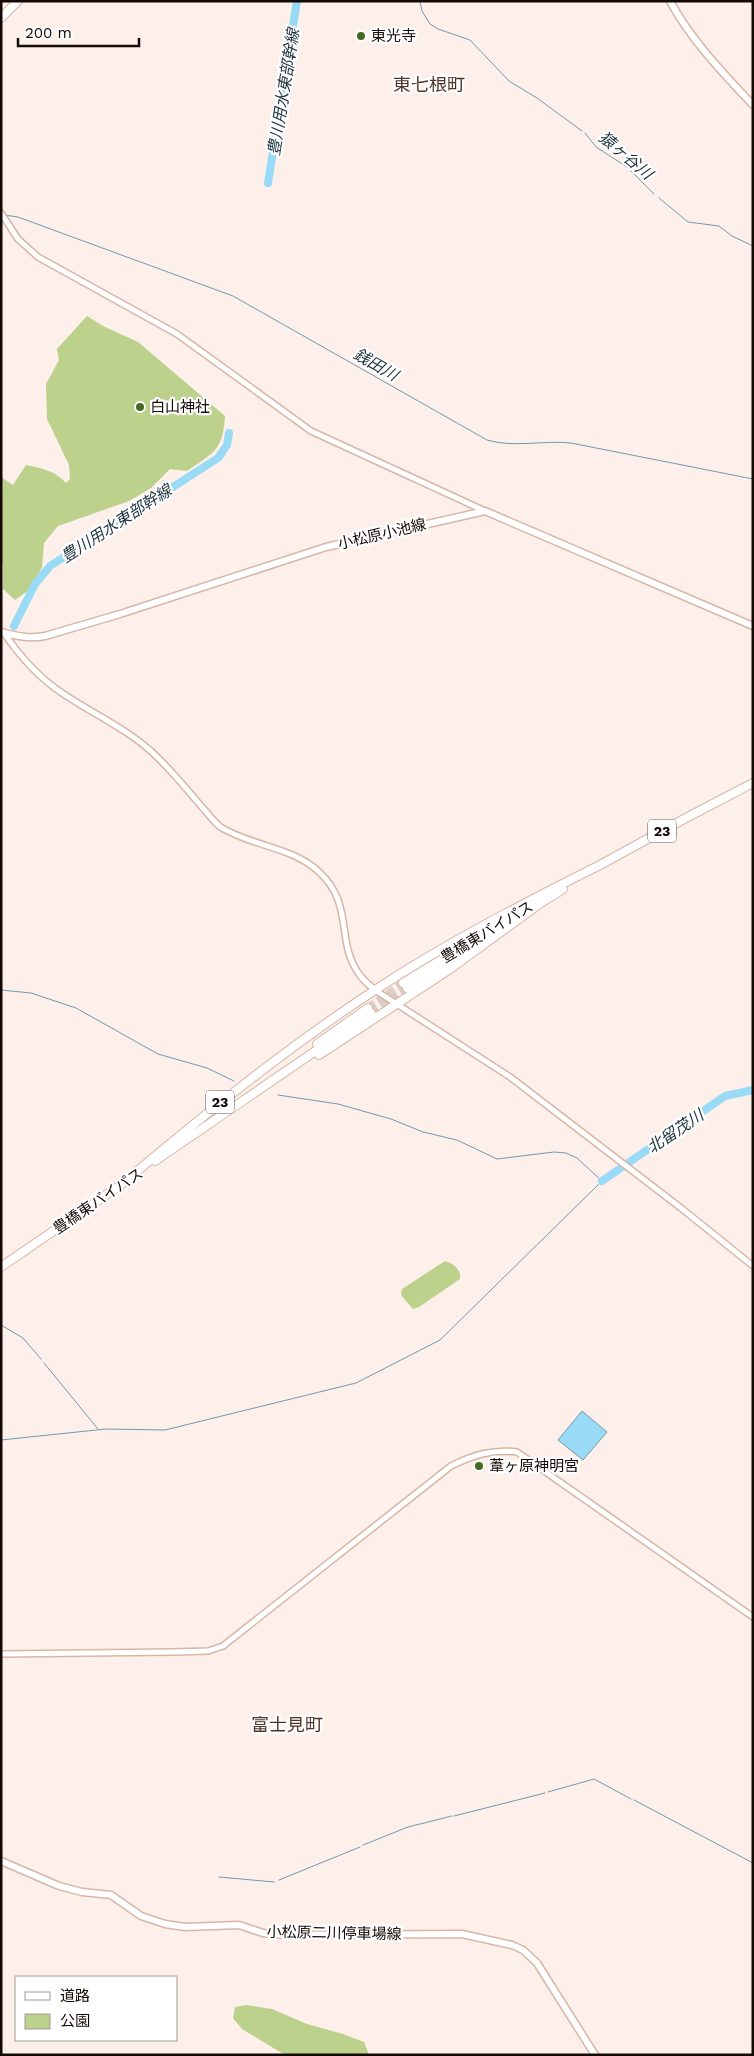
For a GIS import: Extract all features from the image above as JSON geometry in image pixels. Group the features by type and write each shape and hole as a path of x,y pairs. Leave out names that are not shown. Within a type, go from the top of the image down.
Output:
{"highway":[{"path":"1,18 18,1"},
{"name":"豊橋東バイパス","path":"572,882 405,985 490,929 604,863 753,783"},
{"name":"23","path":"117,1188 217,1104 375,990 451,943 604,863"},
{"name":"23","path":"250,1096 259,1093 398,1004 542,902"},
{"name":"豊橋東バイパス","path":"1,1267 117,1188 369,1010 250,1096 194,1134"}],"main road":[{"path":"670,1 691,33 730,81 753,105"},
{"path":"485,511 753,626"},
{"name":"小松原小池線","path":"3,632 27,638 46,636 326,547 485,511"},
{"name":"小松原二川停車場線","path":"1,1861 59,1886 82,1892 111,1895 141,1916 165,1924 185,1927 239,1925 263,1933 292,1934 462,1934 512,1945 523,1950 537,1963 595,2055"}],"street":[{"path":"2,214 18,239 38,257 177,334 310,431 485,511"},
{"path":"3,632 14,647 53,687 152,751 220,827 237,836 292,855 317,869 327,879 339,898 348,949 354,966 359,974 375,990 510,1077 681,1208 753,1266"},
{"path":"1,1654 208,1651 223,1646 451,1466 485,1452 504,1450 517,1452 753,1617"}],"green space":[{"path":"87,316 103,326 138,342 225,416 222,437 210,455 187,471 170,469 151,488 129,501 58,526 44,543 42,567 32,588 15,600 3,589 3,565 1,564 1,477 13,485 26,465 48,471 66,483 70,479 69,465 47,419 46,384 59,360 57,349"},
{"path":"445,1261 456,1267 460,1279 419,1307 413,1309 401,1295 402,1289"},
{"path":"246,2005 272,2009 307,2024 364,2042 369,2055 285,2055 242,2029 233,2018 235,2007"}],"water":[{"path":"582,1411 607,1432 583,1460 558,1440"}],"waterway":[{"name":"豊川用水東部幹線","path":"268,183 297,1"},
{"path":"420,1 422,11 430,24 438,29 470,40 509,81 537,98 582,131"},
{"name":"猿ヶ谷川","path":"585,133 596,147 627,167 654,194"},
{"name":"猿ヶ谷川","path":"659,198 688,222 719,226 732,236 753,246"},
{"name":"銭田川","path":"4,215 18,217 233,296 487,440 518,444 571,443 753,479"},
{"name":"豊川用水東部幹線","path":"14,626 35,584 50,566 218,458 227,445 229,433"},
{"path":"1,990 31,993 76,1008 158,1054 207,1068 234,1081"},
{"name":"北留茂川","path":"602,1181 725,1096 753,1090"},
{"path":"1,1440 106,1429 165,1430 356,1383 440,1340 602,1181 577,1158 566,1153 554,1152 497,1159 457,1140 423,1132 391,1119 338,1104 278,1095"},
{"path":"1,1325 23,1338 41,1359"},
{"path":"44,1363 98,1429"},
{"path":"548,1792 594,1779 631,1799"},
{"path":"454,1816 545,1793"},
{"path":"634,1800 753,1863"},
{"path":"363,1845 408,1827 452,1816"},
{"path":"279,1880 360,1847"},
{"path":"219,1877 274,1882"}],"tunnel":[{"path":"368,1008 403,983"},
{"path":"371,1013 407,988"}],"place":[{"name":"東光寺","path":"361,36"},
{"name":"白山神社","path":"140,407"},
{"name":"葦ヶ原神明宮","path":"479,1466"}],"district":[{"name":"東七根町","path":"429,85"},
{"name":"富士見町","path":"287,1725"}]}
